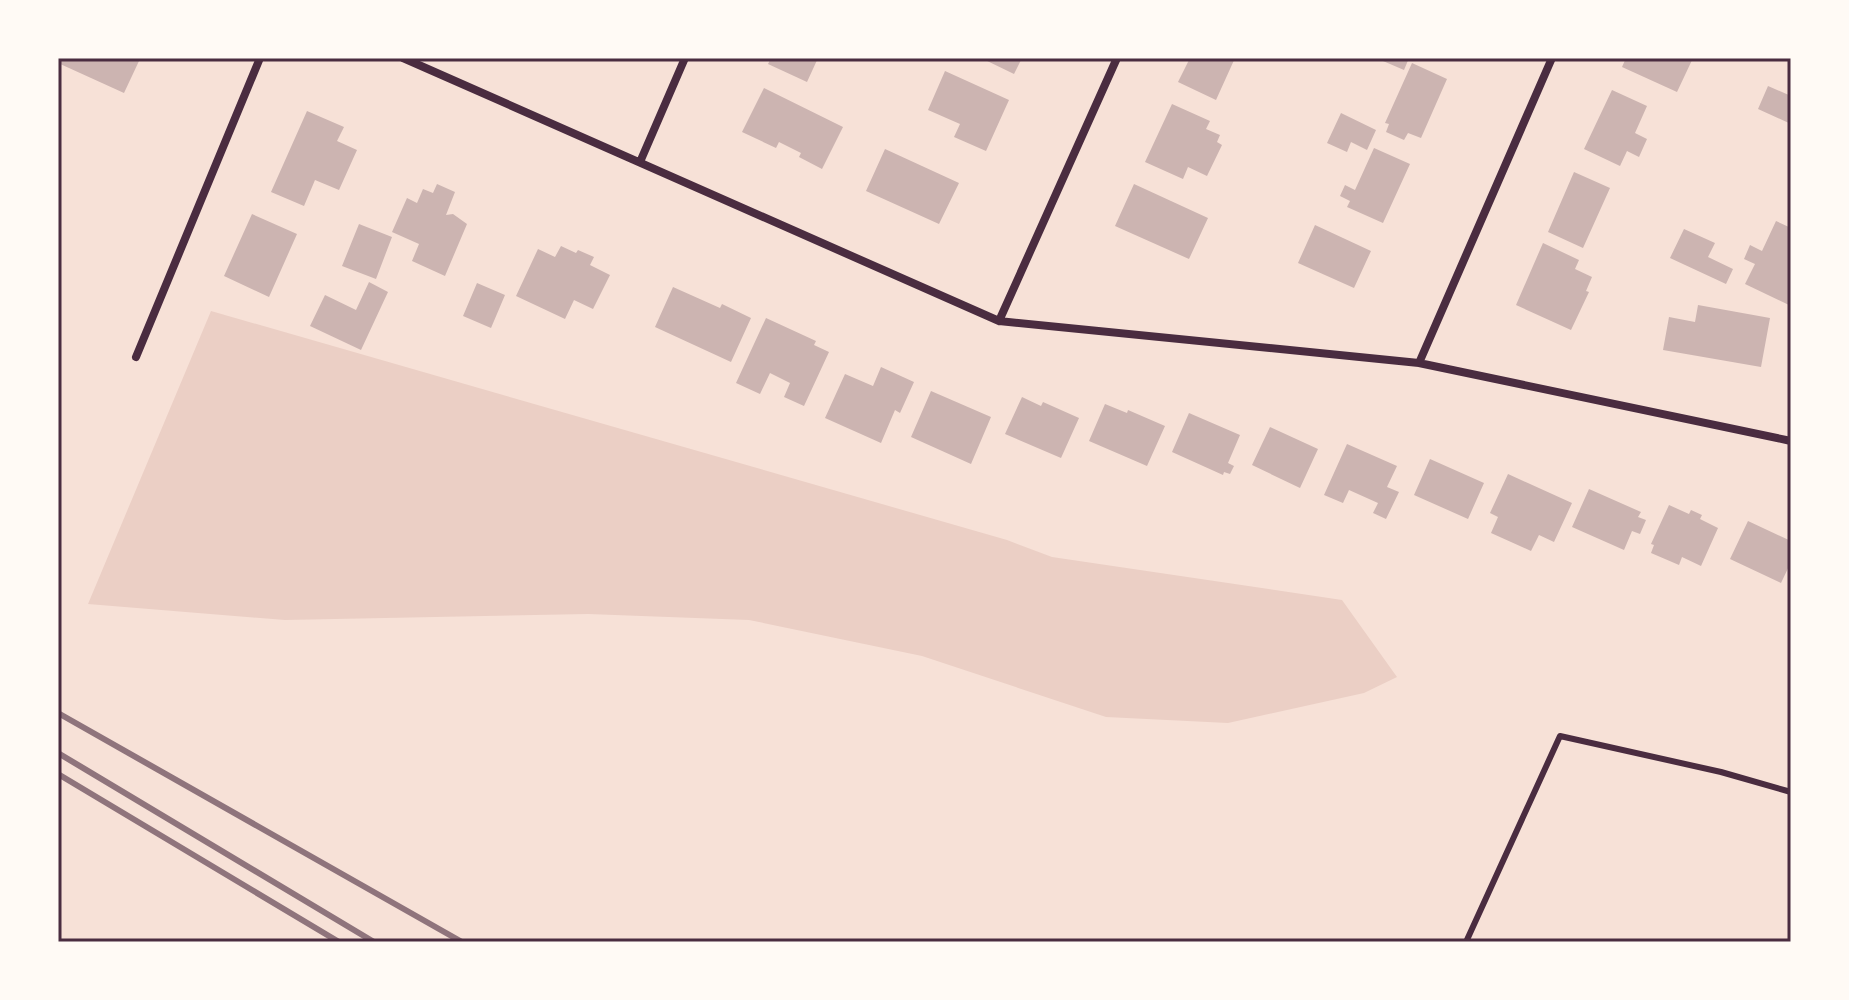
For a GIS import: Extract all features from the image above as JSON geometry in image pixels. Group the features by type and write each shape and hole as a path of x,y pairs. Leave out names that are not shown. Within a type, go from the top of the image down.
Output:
{"street":[{"path":"136,357 260,58"},
{"path":"403,58 999,321 1419,363 1791,441"},
{"path":"640,162 685,58"},
{"path":"999,321 1117,58"},
{"path":"1419,363 1552,58"}],"lane":[{"path":"1466,942 1560,736 1721,772 1791,792"}],"shaded area":[{"path":"211,311 1007,540 1052,557 1342,600 1397,677 1364,693 1228,723 1106,717 922,656 749,620 588,614 285,620 88,604"}],"building":[{"path":"58,58 132,58 139,61 124,93 58,63"},
{"path":"771,58 818,58 807,82 768,64"},
{"path":"981,58 1022,58 1014,74"},
{"path":"1190,58 1235,58 1216,100 1178,82"},
{"path":"1376,58 1409,58 1404,70"},
{"path":"1626,58 1693,58 1677,92 1622,67"},
{"path":"1412,63 1447,79 1421,138 1408,133 1404,140 1386,132 1389,124 1385,123"},
{"path":"945,71 1009,100 986,151 954,137 960,124 928,110"},
{"path":"1768,86 1791,96 1791,124 1758,109"},
{"path":"764,88 843,127 822,169 779,142 776,148 742,132"},
{"path":"1612,90 1647,106 1635,133 1647,139 1639,157 1627,151 1620,166 1584,149"},
{"path":"1172,104 1210,121 1206,129 1220,135 1217,142 1222,145 1207,176 1188,167 1183,179 1145,162"},
{"path":"307,111 344,127 337,141 357,150 339,190 315,180 304,206 271,192"},
{"path":"1341,113 1376,130 1367,150 1351,142 1347,152 1327,143"},
{"path":"1374,148 1410,164 1383,223 1347,207 1350,201 1340,196 1345,185 1355,190"},
{"path":"885,149 959,183 939,224 866,191"},
{"path":"1574,172 1610,188 1583,248 1548,232"},
{"path":"437,184 455,192 446,215 453,214 467,224 445,276 412,261 419,244 392,232 407,198 417,203 423,189 433,193"},
{"path":"1134,184 1208,218 1189,259 1115,226"},
{"path":"252,214 297,234 269,297 224,276"},
{"path":"1776,221 1791,228 1789,305 1745,284 1755,264 1744,259 1750,245 1762,251"},
{"path":"359,224 392,237 376,279 342,266"},
{"path":"1315,225 1371,251 1354,288 1298,263"},
{"path":"1684,229 1715,243 1708,257 1733,269 1726,284 1670,258"},
{"path":"1543,243 1579,260 1575,269 1592,277 1586,291 1589,292 1571,330 1516,305"},
{"path":"561,246 594,257 590,265 610,275 593,309 574,300 565,319 516,296 538,249 555,257"},
{"path":"369,282 388,292 361,350 310,326 325,295 356,310"},
{"path":"477,283 505,295 491,328 463,316"},
{"path":"673,287 751,318 731,362 655,327"},
{"path":"1698,305 1770,318 1761,367 1663,350 1669,317 1695,322"},
{"path":"766,318 816,341 814,345 829,352 804,406 784,397 790,383 770,373 760,394 736,383"},
{"path":"881,367 914,382 900,413 895,410 881,443 825,418 845,374 873,386"},
{"path":"931,391 991,417 971,464 911,437"},
{"path":"1022,397 1041,406 1043,402 1079,418 1061,458 1005,434"},
{"path":"1105,404 1165,426 1147,466 1089,441"},
{"path":"1189,413 1240,435 1228,463 1234,466 1230,474 1224,472 1223,475 1172,452"},
{"path":"1270,427 1318,449 1300,488 1252,465"},
{"path":"1347,444 1397,466 1387,487 1399,492 1386,519 1373,513 1378,503 1349,490 1343,503 1324,495"},
{"path":"1430,459 1484,483 1468,519 1414,495"},
{"path":"1508,474 1572,503 1554,542 1539,535 1531,551 1491,533 1498,517 1490,513"},
{"path":"1589,489 1641,512 1638,517 1646,520 1640,534 1632,531 1624,550 1572,527"},
{"path":"1669,505 1689,514 1691,510 1702,515 1700,519 1718,528 1701,566 1682,557 1679,565 1651,553 1654,545 1651,544"},
{"path":"1748,521 1791,541 1791,562 1781,583 1730,559"}],"railway":[{"path":"58,713 462,942"},
{"path":"58,753 374,942"},
{"path":"58,774 339,942"}]}
